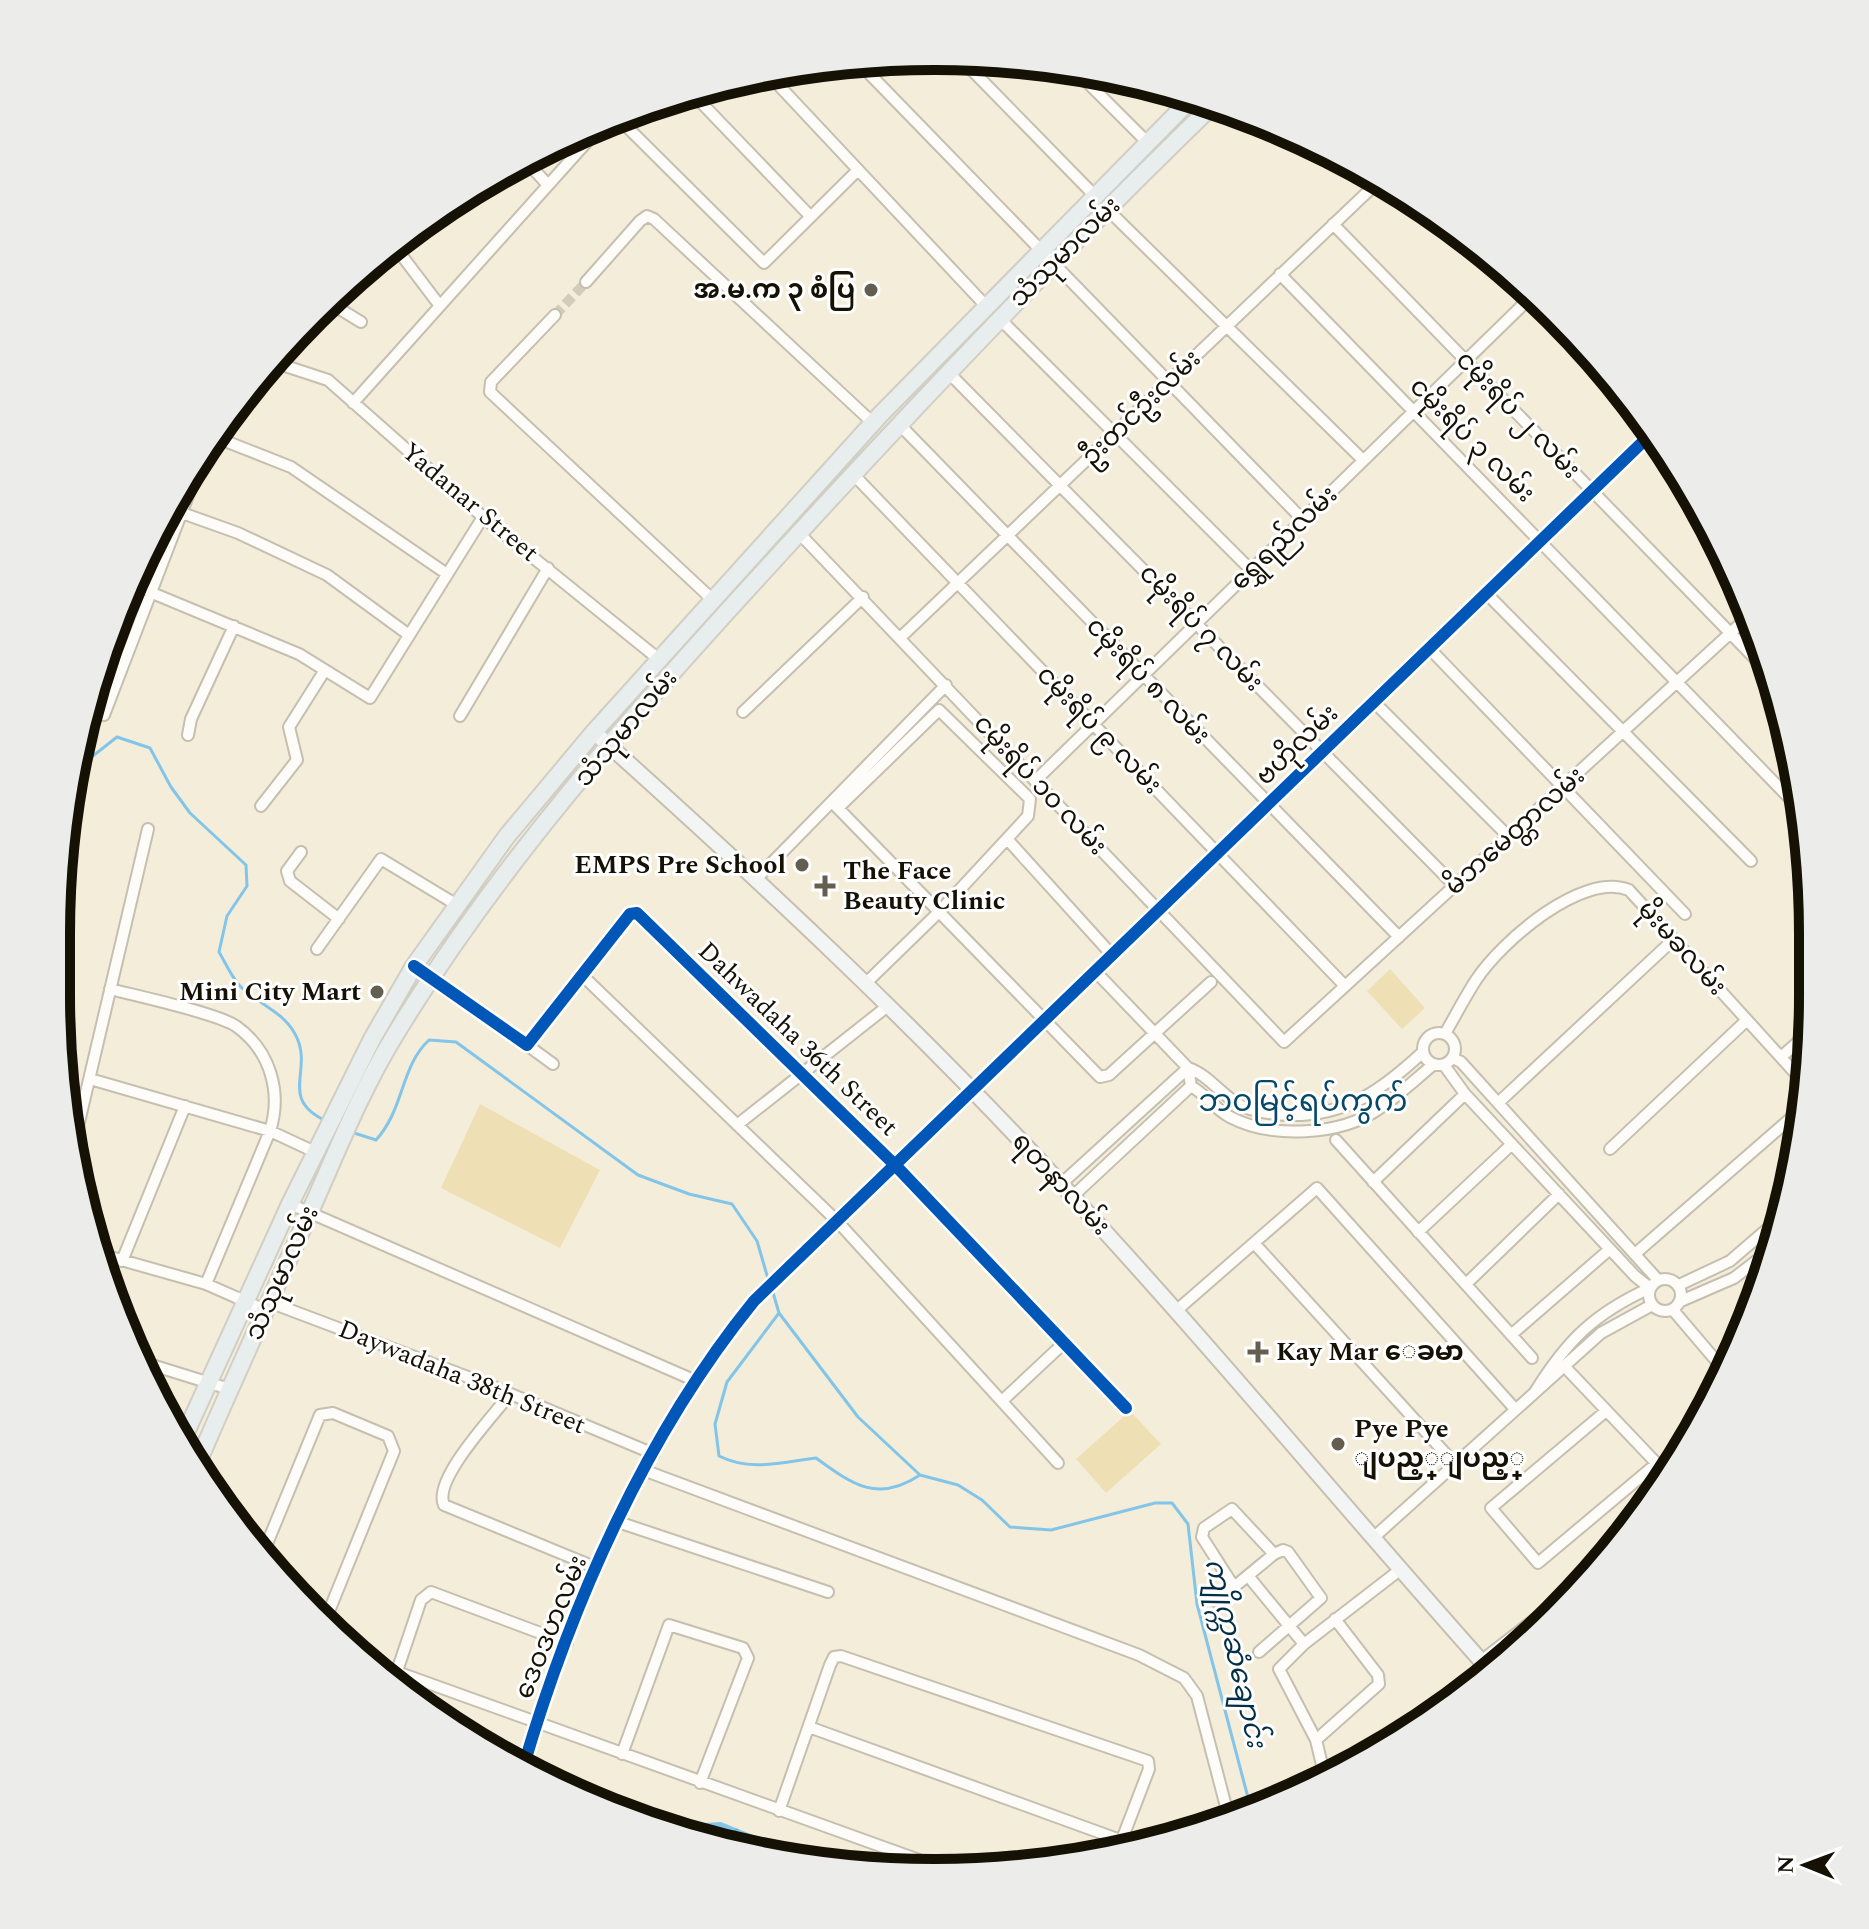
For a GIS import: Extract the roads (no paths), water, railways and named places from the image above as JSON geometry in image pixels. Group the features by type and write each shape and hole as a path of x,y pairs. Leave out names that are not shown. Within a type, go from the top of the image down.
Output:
{"main road":[{"name":"သံသုမာလမ်း","path":"1047,257 1095,196 1183,107"},
{"name":"သံသုမာလမ်း","path":"187,1429 342,1097 414,966 507,836 594,732 876,419 1047,257 1107,209 1204,114"},
{"name":"သံသုမာလမ်း","path":"202,1453 357,1106 431,976 534,836 852,473 947,371 992,312"},
{"path":"876,419 896,425"},
{"name":"ရတနာလမ်း","path":"594,732 866,983 973,1090 1177,1310 1483,1662"}],"street":[{"path":"973,71 1095,196"},
{"path":"868,73 1303,520"},
{"path":"778,85 992,312 1251,570"},
{"path":"1090,85 1148,143"},
{"path":"701,102 810,216"},
{"path":"627,127 764,263 858,170"},
{"path":"353,403 584,145"},
{"path":"533,169 548,185"},
{"name":"ဦးတင်ဦးလမ်း","path":"901,637 1371,188"},
{"path":"1107,209 1363,460"},
{"path":"586,282 640,221 647,216 654,219 876,419"},
{"name":"ငမိုးရိပ် ၂ လမ်း","path":"1333,224 1753,656"},
{"path":"401,255 440,306"},
{"name":"ငမိုးရိပ် ၃ လမ်း","path":"1280,274 1787,796"},
{"name":"ရွှေရည်လမ်း","path":"1036,780 1525,303"},
{"path":"339,308 361,322"},
{"path":"555,315 491,382 490,392 714,601"},
{"name":"Yadanar Street","path":"284,366 328,380 483,517 661,661"},
{"name":"ငမိုးရိပ် ၇ လမ်း","path":"947,371 1455,886"},
{"name":"ငမိုးရိပ် ၈ လမ်း","path":"896,425 1399,937"},
{"path":"225,441 291,467 447,574"},
{"name":"ဗဟိုလမ်း","path":"838,1222 1644,441"},
{"name":"ငမိုးရိပ် ၉ လမ်း","path":"852,473 1345,986"},
{"path":"104,715 186,502"},
{"path":"182,513 238,533 327,575 409,635"},
{"path":"143,589 299,654 370,698 483,517"},
{"name":"ငမိုးရိပ် ၁၀ လမ်း","path":"799,533 1280,1039"},
{"path":"460,716 548,568"},
{"path":"1486,593 1751,861"},
{"path":"743,712 863,597"},
{"name":"မိဘမေတ္တာလမ်း","path":"1280,1039 1289,1041 1345,986 1741,624"},
{"path":"188,735 191,719 234,626"},
{"path":"1429,648 1685,914"},
{"path":"261,806 297,760 289,727 325,670"},
{"path":"835,805 946,685"},
{"path":"1374,702 1509,837"},
{"path":"755,880 931,714 939,710 1030,799 1030,812 939,912 866,983"},
{"path":"835,805 1095,1073 1104,1078 1211,982"},
{"path":"80,1121 148,829"},
{"path":"1007,839 1112,955"},
{"path":"301,852 287,871 290,881 339,919"},
{"path":"317,949 381,859 457,905"},
{"name":"မိုးမခလမ်း","path":"1445,1034 1477,978 1509,943 1547,912 1592,889 1613,884 1629,890 1795,1073"},
{"name":"Dahwadaha 36th Street","path":"583,976 635,912 896,1166 1126,1408"},
{"path":"1498,1103 1673,940"},
{"path":"414,966 553,1064"},
{"path":"1095,971 1188,1068 1241,1106 1273,1114 1329,1113 1356,1104 1385,1087 1423,1052 1427,1038 1445,1034 1455,1047 1443,1062 1378,1110 1318,1130 1285,1131 1253,1126 1228,1116 1191,1086 1188,1068"},
{"path":"527,1045 583,976 838,1222 1058,1463"},
{"path":"110,989 235,1025 255,1045 275,1082 277,1108 270,1131 206,1284"},
{"path":"737,1125 889,1005"},
{"path":"1610,1149 1747,1020"},
{"path":"1781,1057 1797,1043"},
{"path":"1423,1052 1443,1062 1498,1103 1636,1253 1654,1284 1652,1305"},
{"path":"1443,1062 1465,1094 1610,1249 1654,1284"},
{"path":"1061,1184 1188,1068"},
{"path":"90,1079 270,1131 317,1149"},
{"path":"1073,1196 1191,1086"},
{"path":"1373,1182 1465,1094"},
{"path":"122,1261 185,1106"},
{"path":"1636,1253 1790,1119"},
{"path":"1336,1140 1532,1358"},
{"path":"1418,1232 1512,1144"},
{"path":"1177,1310 1317,1188 1515,1409"},
{"path":"1466,1284 1559,1194"},
{"path":"290,1204 696,1381"},
{"name":"ဒေဝဒဟလမ်း","path":"527,1756 597,1568 654,1454 696,1381 721,1341 754,1301 838,1222"},
{"path":"1679,1285 1730,1261 1766,1230"},
{"path":"1254,1243 1455,1464"},
{"path":"1511,1335 1610,1249"},
{"name":"Daywadaha 38th Street","path":"111,1258 206,1284 267,1306 510,1394 654,1454"},
{"path":"1652,1305 1664,1312 1673,1310 1681,1301 1734,1278 1757,1261"},
{"path":"1535,1392 1558,1354 1592,1321 1654,1284 1669,1279 1679,1285"},
{"path":"1679,1285 1681,1301"},
{"path":"1373,1538 1601,1333 1652,1305"},
{"path":"1673,1310 1717,1362"},
{"path":"1002,1401 1065,1342"},
{"path":"154,1365 229,1389"},
{"path":"1565,1367 1659,1466"},
{"path":"510,1394 443,1485 441,1498 444,1505 597,1568"},
{"path":"1606,1411 1491,1508 1538,1563 1658,1467"},
{"path":"267,1543 320,1415 333,1413 388,1436 394,1451 329,1611"},
{"path":"646,1471 1139,1655 1184,1678 1197,1696 1226,1808"},
{"path":"1234,1587 1203,1542 1204,1528 1214,1519 1235,1510 1274,1554"},
{"path":"618,1522 828,1592"},
{"path":"1215,1601 1249,1577 1274,1554 1288,1552 1321,1598 1259,1652"},
{"path":"1323,1767 1316,1740 1279,1669 1304,1644 1401,1569"},
{"path":"1249,1577 1304,1644"},
{"path":"567,1643 431,1592 421,1600 397,1671 914,1858"},
{"path":"1316,1740 1379,1684 1378,1675 1335,1619"},
{"path":"622,1754 669,1625 743,1648 748,1658 700,1783"},
{"path":"779,1811 834,1657 841,1656 1148,1761 1149,1769 1123,1838"},
{"path":"809,1727 1109,1841"}],"water":[{"path":"721,1822 773,1843 711,1830 691,1824"}],"waterway":[{"name":"ကျိုက္ကဆံချောင်း","path":"88,759 117,737 150,748 171,787 190,813 246,865 247,886 227,916 219,952 239,985 290,1026 300,1047 300,1093 303,1103 326,1121"},
{"name":"ကျိုက္ကဆံချောင်း","path":"351,1132 376,1140 392,1115 420,1051 429,1040 456,1042 638,1175 689,1194 732,1204 757,1241 769,1282"},
{"name":"ကျိုက္ကဆံချောင်း","path":"772,1289 779,1313 858,1417 920,1475 958,1485 982,1500 1010,1527 1051,1530 1155,1503 1172,1503 1188,1524 1197,1604 1248,1799"},
{"path":"779,1313 727,1382 715,1424 719,1456 755,1465 816,1458 854,1483 878,1489 891,1488 920,1475"}],"tunnel":[{"path":"555,315 586,282"}],"place":[{"name":"အ.မ.က ၃ စံပြ","path":"871,290"},
{"name":"EMPS Pre School","path":"802,865"},
{"name":"The Face Beauty Clinic","path":"825,886"},
{"name":"Mini City Mart","path":"377,992"},
{"name":"Kay Mar ေခမာ","path":"1258,1352"},
{"name":"Pye Pye ျပည့္ျပည့္","path":"1338,1444"}],"district":[{"name":"ဘဝမြင့်ရပ်ကွက်","path":"1303,1102"}]}
